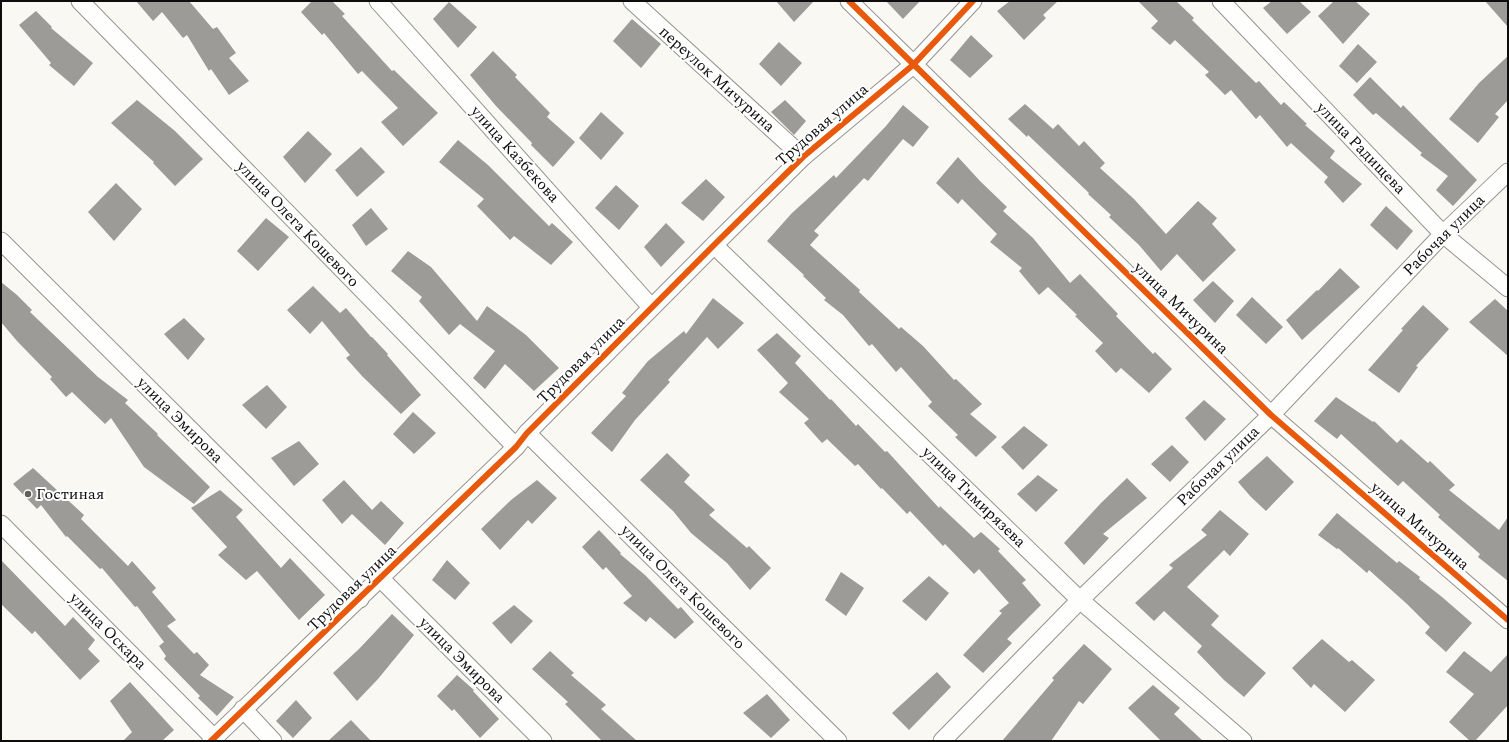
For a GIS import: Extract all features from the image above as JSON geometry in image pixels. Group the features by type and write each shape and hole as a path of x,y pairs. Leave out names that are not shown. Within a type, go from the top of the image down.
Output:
{"street":[{"name":"улица Олега Кошевого","path":"80,1 516,447"},
{"name":"улица Казбекова","path":"378,1 651,307"},
{"name":"переулок Мичурина","path":"632,1 803,157"},
{"name":"улица Мичурина","path":"849,1 1271,415 1508,620"},
{"name":"Трудовая улица","path":"212,739 360,599 516,447 527,433 651,307 803,157 913,65 973,1"},
{"name":"улица Радищева","path":"1221,1 1443,234 1508,288"},
{"name":"Рабочая улица","path":"942,741 1080,600 1271,415 1443,234 1508,172"},
{"name":"улица Эмирова","path":"1,241 360,599"},
{"name":"улица Тимирязева","path":"714,245 1080,600 1243,741"},
{"name":"улица Олега Кошевого","path":"527,433 838,741"},
{"name":"улица Оскара","path":"1,524 212,739"},
{"name":"улица Эмирова","path":"381,578 543,741"},
{"path":"243,709 273,741"}],"building":[{"path":"136,1 189,1 213,29 217,27 236,53 229,58 249,81 229,95 211,69 209,71 187,35 183,38 162,12 153,21"},
{"path":"312,1 332,1 345,14 342,16 392,71 394,70 438,113 403,146 381,122 398,108 362,71 358,74 324,33 322,35 301,12"},
{"path":"776,1 814,1 794,22"},
{"path":"886,1 920,1 903,19"},
{"path":"1010,1 1058,1 1043,15 1046,18 1024,40 997,11"},
{"path":"1138,1 1176,1 1194,18 1192,20 1256,83 1259,81 1281,105 1284,102 1307,124 1305,125 1335,151 1330,158 1362,184 1343,203 1324,182 1328,177 1291,143 1287,147 1260,115 1256,119 1231,90 1225,95 1205,75 1209,72 1175,40 1170,45 1151,28 1158,21"},
{"path":"1272,1 1299,1 1311,12 1287,34 1263,8"},
{"path":"1334,1 1355,1 1370,14 1343,44 1318,16"},
{"path":"1485,1 1508,1 1508,27"},
{"path":"449,2 477,27 458,48 433,19"},
{"path":"36,11 52,27 51,28 93,63 74,86 49,65 51,63 19,25"},
{"path":"632,19 661,44 641,68 613,41"},
{"path":"971,35 993,56 970,78 950,60"},
{"path":"779,42 802,63 781,86 759,64"},
{"path":"1358,44 1377,62 1357,83 1339,66"},
{"path":"493,51 517,75 515,77 550,113 547,117 575,142 553,167 531,145 532,143 496,106 470,75"},
{"path":"1508,56 1508,100 1495,114 1499,117 1478,143 1449,119 1479,83"},
{"path":"1370,77 1401,108 1403,105 1477,180 1453,206 1436,190 1448,176 1420,155 1422,153 1376,113 1373,115 1353,95"},
{"path":"137,100 175,131 203,159 175,186 153,163 154,162 111,123"},
{"path":"785,100 806,121 794,135 771,112"},
{"path":"1025,104 1053,129 1058,124 1079,146 1084,141 1105,163 1100,168 1134,199 1166,234 1198,201 1217,218 1212,224 1236,250 1203,282 1177,254 1161,271 1139,245 1109,217 1111,215 1088,194 1089,193 1028,135 1027,137 1008,119"},
{"path":"903,105 929,127 913,147 903,139 868,181 864,178 814,231 819,235 810,245 860,290 859,292 899,329 901,327 923,346 954,380 956,379 982,404 970,414 997,437 976,457 955,437 958,435 928,406 932,402 901,367 896,372 872,344 869,346 843,315 824,300 826,298 803,276 804,275 767,241 792,213 834,175 836,178 886,126"},
{"path":"601,112 624,133 601,160 579,138"},
{"path":"308,131 332,154 305,183 283,157"},
{"path":"458,140 488,165 549,226 552,223 573,242 551,265 514,236 510,240 477,206 484,199 439,162"},
{"path":"361,147 385,172 357,197 335,170"},
{"path":"958,157 1007,207 1003,211 1033,238 1070,283 1080,274 1118,314 1116,316 1153,354 1155,352 1172,369 1149,393 1121,368 1116,373 1095,351 1103,343 1075,316 1077,315 1048,287 1039,295 1019,271 1022,268 990,242 997,234 962,199 958,204 936,183"},
{"path":"706,179 725,197 703,221 681,203"},
{"path":"116,183 142,209 114,241 88,212"},
{"path":"616,185 639,206 619,230 595,208"},
{"path":"1386,206 1413,231 1397,250 1370,225"},
{"path":"371,208 388,229 366,246 352,225"},
{"path":"266,218 289,237 258,271 237,251"},
{"path":"666,223 685,242 661,267 644,247"},
{"path":"408,251 431,267 477,321 487,306 526,335 559,368 534,391 505,364 485,389 473,378 495,351 460,324 449,335 419,301 422,297 391,271"},
{"path":"1340,268 1360,287 1302,340 1286,320 1317,290 1318,291"},
{"path":"1213,281 1234,301 1215,323 1193,300"},
{"path":"1,282 17,295 32,310 30,312 98,377 128,400 125,403 210,487 194,504 144,467 111,418 105,424 72,392 66,397 50,379 52,377 1,322"},
{"path":"313,286 340,313 346,308 388,354 387,355 421,395 401,414 346,358 350,355 322,321 310,334 287,310"},
{"path":"1252,297 1283,327 1266,344 1236,315"},
{"path":"713,298 744,323 718,349 707,337 668,380 670,382 635,420 612,452 591,433 626,396 622,393 648,361 684,331 686,334"},
{"path":"1495,299 1508,311 1508,356 1469,322"},
{"path":"1423,305 1449,329 1416,366 1418,367 1399,393 1368,370 1403,330 1401,329"},
{"path":"184,318 205,339 188,360 164,334"},
{"path":"777,333 801,356 795,363 856,426 858,424 885,452 887,451 939,508 940,506 974,538 981,532 1000,549 998,551 1026,580 1022,583 1041,605 1007,639 1012,643 983,673 963,655 1002,613 999,611 1009,603 979,569 974,574 945,544 943,546 910,511 907,514 858,464 855,466 827,439 822,443 804,423 809,419 779,392 788,383 757,350"},
{"path":"267,385 287,407 266,429 242,405"},
{"path":"1336,397 1373,422 1374,421 1397,443 1401,439 1428,463 1430,461 1455,485 1449,490 1499,530 1508,517 1508,581 1478,557 1480,554 1438,517 1440,515 1403,481 1398,486 1341,434 1337,439 1314,421"},
{"path":"1204,400 1226,419 1205,441 1185,418"},
{"path":"413,412 436,433 414,454 393,434"},
{"path":"1024,426 1048,445 1023,470 1001,447"},
{"path":"299,441 319,464 294,486 271,458"},
{"path":"1172,445 1189,462 1170,482 1151,464"},
{"path":"667,453 690,475 684,482 715,510 709,515 747,548 749,546 771,568 750,590 727,563 691,533 673,511 640,480"},
{"path":"1267,456 1294,482 1266,511 1238,482"},
{"path":"33,468 84,515 81,519 128,566 132,561 156,588 152,592 176,620 167,626 194,654 197,652 209,665 200,675 234,697 217,716 198,698 200,696 164,659 166,656 159,646 164,642 137,606 135,607 102,568 100,569 67,536 66,537 41,505 37,509 13,484"},
{"path":"1038,475 1058,490 1036,512 1017,494"},
{"path":"1127,478 1147,498 1103,534 1109,538 1084,565 1064,543 1101,503"},
{"path":"344,480 372,510 381,501 404,523 385,545 352,514 342,524 322,500"},
{"path":"537,480 557,498 532,524 528,520 500,550 481,529 511,500"},
{"path":"220,490 243,510 236,517 281,568 290,558 325,595 299,620 257,571 246,580 218,555 227,547 191,508"},
{"path":"1220,510 1249,534 1230,556 1224,550 1187,587 1219,616 1211,625 1266,673 1244,697 1224,680 1197,652 1202,646 1164,611 1154,621 1135,603 1173,568 1169,565 1207,535 1201,530"},
{"path":"1337,513 1397,563 1399,561 1420,577 1419,579 1472,623 1446,652 1425,633 1430,627 1407,604 1369,570 1367,573 1338,548 1337,549 1318,535"},
{"path":"599,530 621,553 620,554 645,575 678,609 681,607 694,622 675,639 650,617 646,622 623,603 632,596 606,567 603,570 582,547"},
{"path":"1,560 65,626 73,617 95,640 88,649 100,661 80,680 35,631 32,634 1,604"},
{"path":"447,560 470,583 455,600 432,580"},
{"path":"841,572 864,588 846,616 825,600"},
{"path":"929,576 949,593 926,621 902,601"},
{"path":"514,605 533,621 511,644 492,623"},
{"path":"392,614 414,635 378,679 357,701 333,673 359,649"},
{"path":"1322,639 1349,662 1352,660 1375,680 1345,712 1314,684 1311,688 1292,668"},
{"path":"1084,644 1112,669 1083,704 1079,701 1051,741 1002,741 1054,680 1052,678"},
{"path":"550,651 574,673 571,675 606,705 601,709 637,741 602,741 565,704 568,702 532,669"},
{"path":"1464,651 1491,672 1508,654 1508,705 1475,741 1470,741 1449,722 1474,694 1446,672"},
{"path":"937,672 951,687 909,730 892,713"},
{"path":"457,675 474,690 473,691 499,719 480,738 454,709 452,711 437,696"},
{"path":"130,682 174,730 162,741 123,741 132,732 110,701"},
{"path":"1153,685 1180,708 1174,714 1203,741 1161,741 1128,708"},
{"path":"767,694 790,720 771,738 743,713"},
{"path":"296,700 312,718 293,738 276,721"},
{"path":"351,720 371,741 328,741"}],"cycle path":[{"path":"849,1 1271,415 1508,620"},
{"path":"211,741 516,447 527,433 803,157 913,65 973,1"}],"place":[{"name":"Гостиная","path":"28,494"}]}
